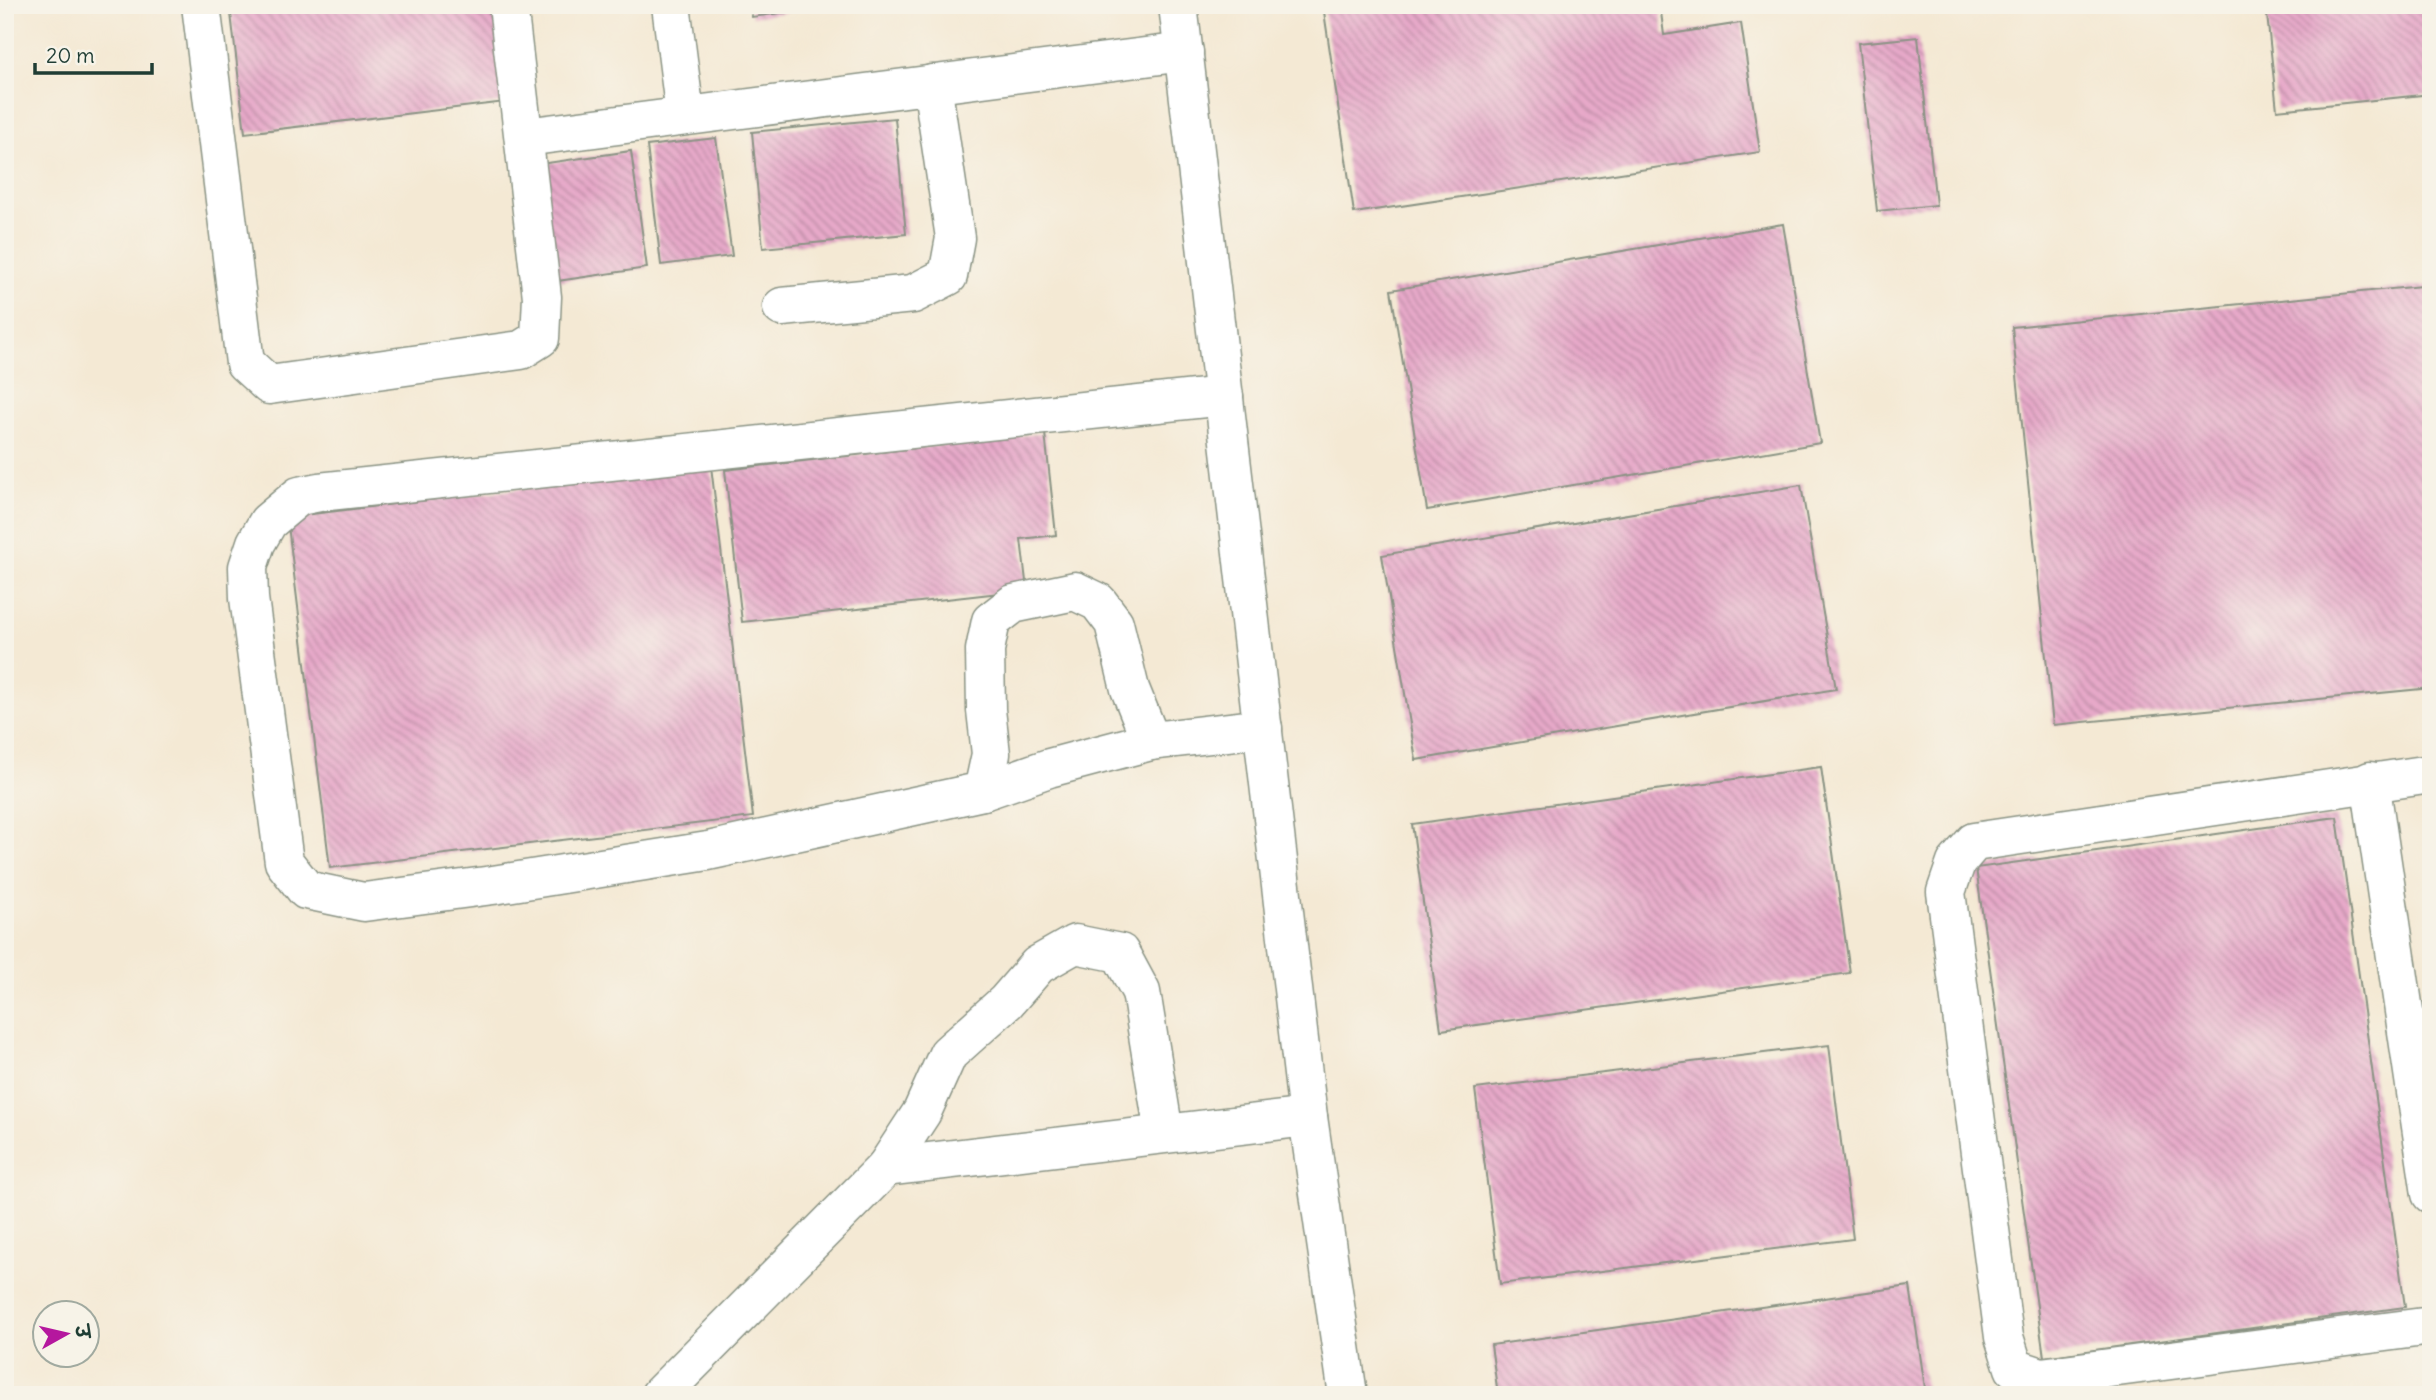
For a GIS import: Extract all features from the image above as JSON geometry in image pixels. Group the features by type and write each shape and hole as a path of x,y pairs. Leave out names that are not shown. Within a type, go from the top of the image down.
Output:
{"lane":[{"path":"201,5 245,363 269,385 521,350 540,338 542,297 508,5"},
{"path":"671,5 685,115"},
{"path":"1178,5 1308,1117 1348,1395"},
{"path":"525,137 1184,52"},
{"path":"782,307 914,294 948,276 955,238 932,84"},
{"path":"1224,396 299,496 268,522 256,542 248,567 249,597 284,862 306,890 364,902 493,885 708,851 983,791 1049,768 1152,741 1262,728"},
{"path":"983,791 991,754 986,710 985,650 991,621 1013,604 1074,591 1098,602 1114,623 1130,689 1152,741"},
{"path":"2431,774 1974,842 1956,863 1946,892 2004,1337 2014,1368 2041,1377 2431,1325"},
{"path":"2370,781 2431,1194"},
{"path":"660,1395 887,1167 922,1112 948,1054 1006,1002 1038,965 1075,944 1120,953 1141,992 1164,1133"},
{"path":"887,1167 1308,1117"}],"building":[{"path":"230,5 494,5 506,102 245,133"},
{"path":"750,5 824,5 824,7 752,17"},
{"path":"1323,5 1660,5 1664,35 1741,23 1760,152 1354,213"},
{"path":"2266,5 2431,5 2431,94 2277,110"},
{"path":"1918,37 1936,205 1877,211 1858,43"},
{"path":"895,118 906,234 763,248 752,132"},
{"path":"716,138 732,256 661,265 647,146"},
{"path":"631,151 647,268 557,281 540,164"},
{"path":"1783,224 1820,443 1427,510 1391,290"},
{"path":"2431,285 2431,688 2053,725 2012,327"},
{"path":"1045,433 1056,535 1021,539 1027,590 742,622 725,470"},
{"path":"711,466 753,817 330,868 287,517"},
{"path":"1801,485 1836,689 1416,760 1382,555"},
{"path":"1821,767 1850,973 1441,1030 1412,824"},
{"path":"2337,817 2405,1307 2044,1357 1976,868"},
{"path":"1829,1045 1853,1239 1500,1284 1475,1089"},
{"path":"1910,1286 1926,1395 1498,1395 1491,1345"}]}
